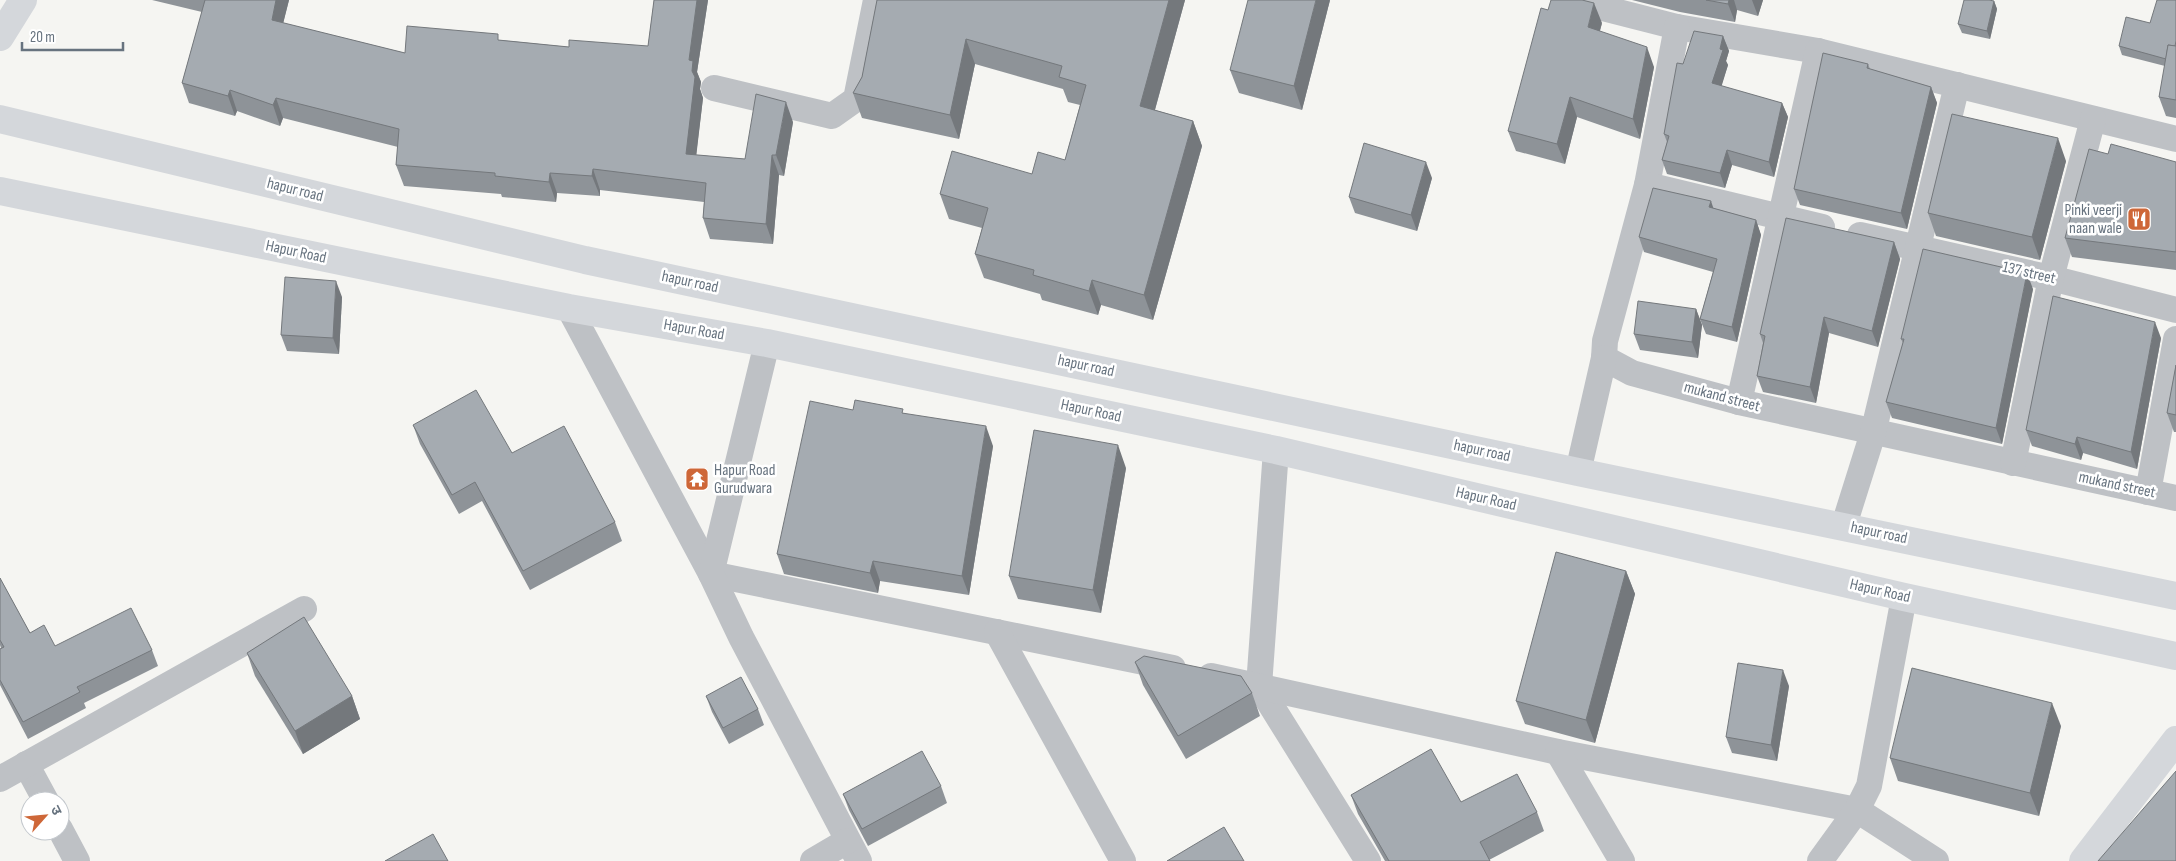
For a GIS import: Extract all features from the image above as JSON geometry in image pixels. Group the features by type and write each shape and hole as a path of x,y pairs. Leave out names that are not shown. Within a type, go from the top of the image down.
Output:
{"main road":[{"path":"0,37 23,0"},
{"name":"hapur road","path":"0,119 585,260 1578,472 2176,596"},
{"name":"Hapur Road","path":"0,191 569,308 767,343 1276,450 1904,596 2176,656"},
{"path":"2083,861 2176,740"}],"street":[{"path":"714,88 832,116 856,99 876,0"},
{"path":"1571,0 1677,26 1818,51 2176,139"},
{"path":"1578,472 1604,358 1605,341 1647,185 1677,26"},
{"path":"1739,402 1818,51"},
{"path":"1844,526 1873,433 1957,85"},
{"path":"2013,462 2051,278 2093,119"},
{"name":"137 street","path":"1647,185 1918,249 2051,278 2176,310"},
{"path":"569,308 712,574 741,638 853,851 813,861"},
{"path":"2148,492 2176,339"},
{"path":"712,574 767,343"},
{"name":"mukand street","path":"1604,358 1632,373 1739,402 1873,433 2176,498"},
{"path":"1276,450 1259,686 1368,861"},
{"path":"712,574 1259,686 1558,752 1857,810 1936,861"},
{"path":"1820,861 1857,810 1869,786 1904,596"},
{"path":"0,779 304,609"},
{"path":"997,632 1123,861"},
{"path":"1558,752 1622,861"},
{"path":"26,764 41,791"},
{"path":"66,841 77,861"}],"building":[{"path":"205,0 276,0 272,20 405,53 407,26 498,34 498,40 569,47 569,40 648,46 654,0 697,0 689,60 693,61 692,71 695,77 686,154 745,159 756,94 786,102 776,155 772,155 766,224 703,218 706,183 593,169 592,176 550,173 549,182 495,176 495,173 396,165 399,129 276,98 273,105 230,90 228,96 182,83"},
{"path":"877,0 1169,0 1140,106 1193,121 1144,295 1092,280 1089,291 1033,275 1034,270 975,254 988,208 940,194 952,151 1032,174 1038,152 1065,160 1086,85 1059,77 1062,66 966,39 950,115 853,93 862,77"},
{"path":"1248,0 1316,0 1294,86 1230,70"},
{"path":"1551,0 1582,0 1594,3 1588,27 1647,47 1633,119 1570,97 1557,144 1508,131 1541,8 1548,10"},
{"path":"1706,0 1729,0 1728,4"},
{"path":"1964,0 1994,1 1987,31 1958,24"},
{"path":"2157,0 2176,0 2176,41 2175,46 2168,45 2166,59 2119,46 2126,17 2150,23"},
{"path":"1694,31 1723,36 1720,49 1723,50 1712,83 1782,103 1769,162 1727,150 1720,173 1662,160 1669,136 1664,134 1677,63 1683,64"},
{"path":"2168,45 2176,46 2176,100 2159,97"},
{"path":"1823,53 1868,64 1867,68 1931,87 1901,213 1794,189"},
{"path":"1952,114 2058,138 2032,237 1928,213"},
{"path":"1364,143 1426,162 1411,215 1349,197"},
{"path":"2111,144 2176,162 2176,252 2065,238 2089,149 2108,154"},
{"path":"1653,188 1711,201 1709,207 1756,220 1732,327 1700,319 1717,259 1639,237"},
{"path":"1786,218 1894,242 1872,331 1824,317 1810,387 1757,376 1765,336 1760,334"},
{"path":"1923,249 2027,273 1996,428 1886,402 1904,339 1901,339"},
{"path":"285,277 336,281 333,338 281,335"},
{"path":"2053,296 2155,322 2131,452 2077,437 2075,444 2026,430"},
{"path":"1638,301 1696,309 1692,342 1634,334"},
{"path":"2176,365 2176,415 2167,413"},
{"path":"476,390 512,453 564,426 615,522 523,571 475,482 452,495 413,425"},
{"path":"855,400 903,409 902,413 986,426 962,576 873,561 870,573 777,554 810,401 853,410"},
{"path":"1034,430 1118,445 1093,590 1009,576"},
{"path":"1556,552 1626,571 1586,720 1516,701"},
{"path":"0,578 30,633 44,625 55,646 131,608 152,650 77,687 80,692 23,722 0,680 0,649 4,647 0,640"},
{"path":"304,617 352,696 295,731 247,653"},
{"path":"1144,656 1241,676 1252,693 1178,736 1135,662"},
{"path":"1738,663 1783,670 1771,745 1726,737"},
{"path":"1912,668 2052,703 2030,793 1890,758"},
{"path":"741,677 758,709 723,728 706,696"},
{"path":"1431,749 1461,802 1517,774 1537,812 1480,842 1490,861 1389,861 1351,795"},
{"path":"922,751 941,786 862,829 843,794"},
{"path":"2176,771 2176,861 2098,861"},
{"path":"1224,827 1244,861 1167,861"},
{"path":"433,834 448,861 385,861"}],"place":[{"name":"Pinki veerji naan wale","path":"2139,219"},
{"name":"Hapur Road Gurudwara","path":"697,479"}]}
